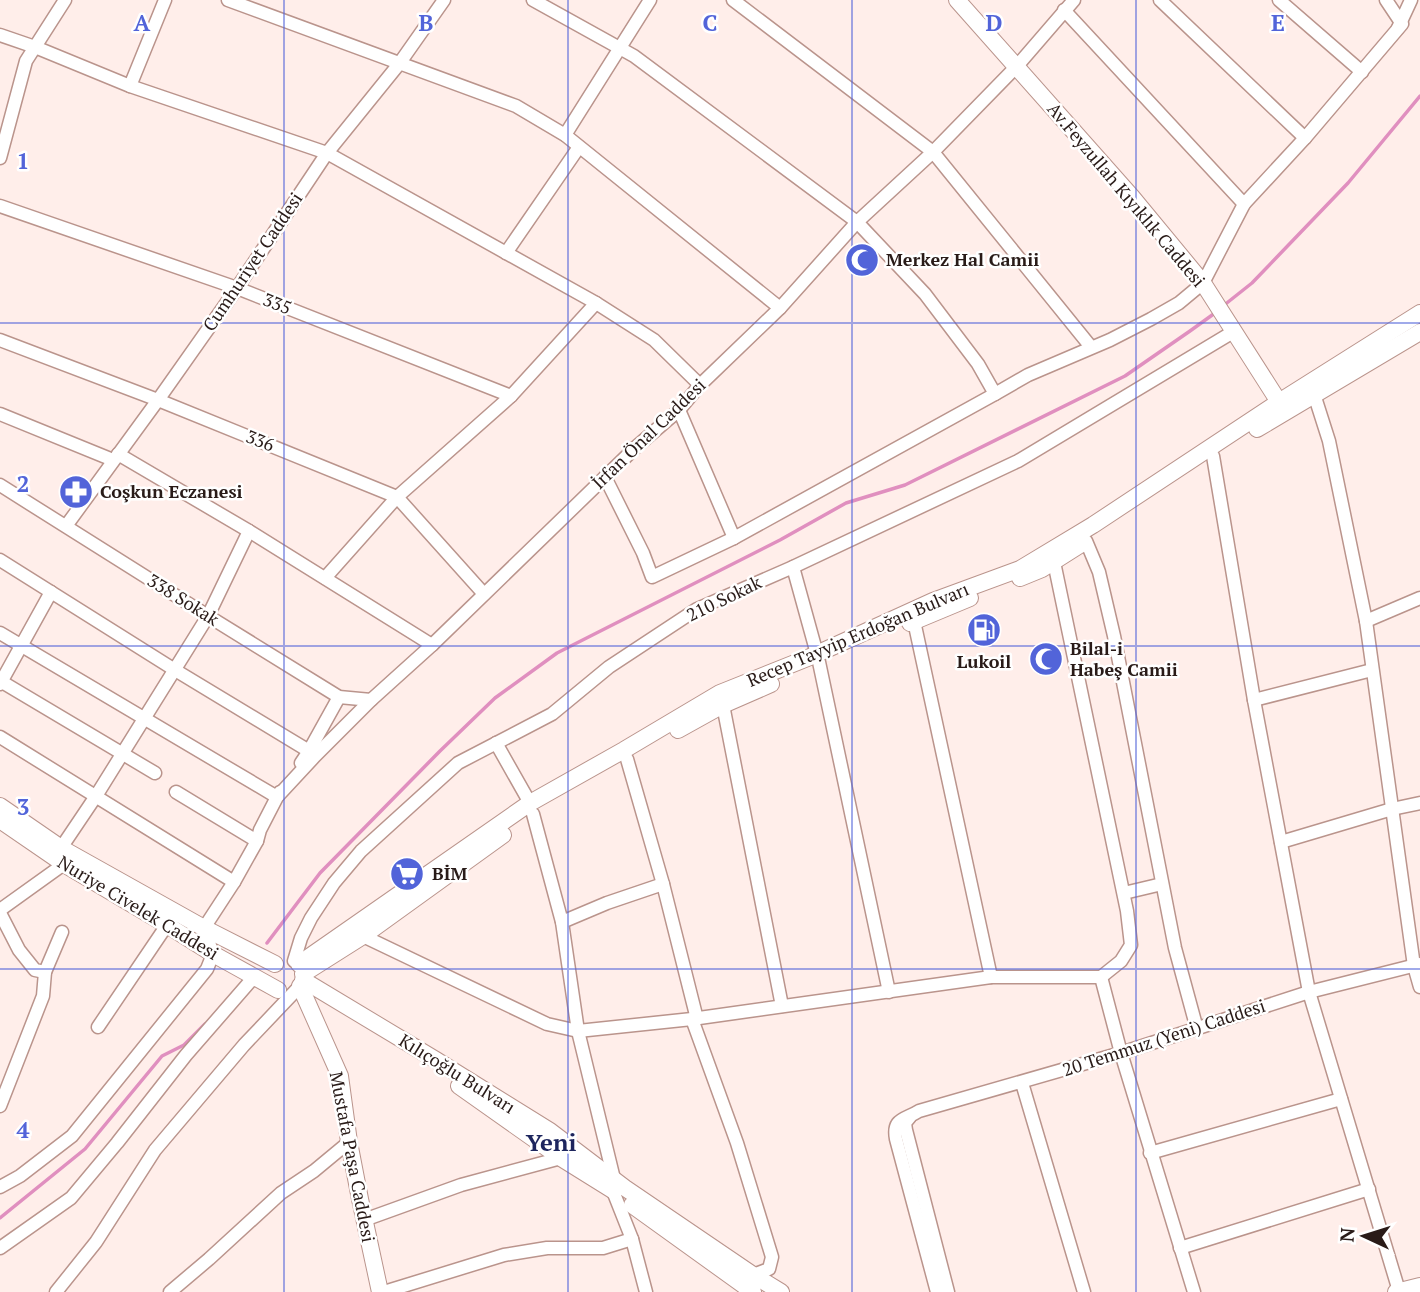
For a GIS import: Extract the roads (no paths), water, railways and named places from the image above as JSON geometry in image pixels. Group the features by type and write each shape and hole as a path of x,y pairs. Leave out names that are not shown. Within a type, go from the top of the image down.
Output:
{"street":[{"path":"0,158 26,61 65,0"},
{"path":"130,86 164,0"},
{"path":"228,0 516,106 565,135 780,308"},
{"name":"Cumhuriyet Caddesi","path":"66,526 237,288 327,153 399,64 444,0"},
{"path":"533,0 634,56 857,222 925,294 978,364 995,394"},
{"path":"565,135 650,0"},
{"path":"733,0 933,152 1091,347"},
{"name":"Av.Feyzullah Kıyıklık Caddesi","path":"957,0 1132,197 1203,284 1279,402"},
{"name":"İrfan Önal Caddesi","path":"277,797 371,700 432,645 636,447 679,410 700,385 780,308 857,222 933,152 1017,66 1074,0"},
{"path":"1160,0 1305,138"},
{"path":"1279,0 1362,72"},
{"path":"1386,0 1399,26"},
{"path":"605,477 652,577 734,538 1028,375 1110,340 1179,303 1203,284 1244,204 1362,72 1399,26 1411,0"},
{"path":"1064,10 1244,204"},
{"path":"0,35 130,86 327,153 596,303 654,340 700,385"},
{"path":"506,254 579,147"},
{"name":"335","path":"0,206 237,288 511,396"},
{"path":"325,578 397,497 511,396 596,303"},
{"name":"Recep Tayyip Erdoğan Bulvarı","path":"300,973 363,936 531,808 627,759 723,705 933,601 1020,569 1093,525 1420,313"},
{"name":"210 Sokak","path":"300,973 302,938 311,918 334,883 361,851 458,763 552,714 609,667 697,609 1018,461 1233,332"},
{"name":"Recep Tayyip Erdoğan Bulvarı","path":"300,973 531,808 720,693 818,658 1042,569 1213,457 1420,332"},
{"name":"336","path":"0,340 158,400 397,497 484,594"},
{"path":"1314,394 1329,441 1366,621 1420,987"},
{"path":"679,410 734,538"},
{"path":"0,414 116,457 249,531 432,645"},
{"path":"1213,457 1254,700 1309,992 1397,1292 1420,1286"},
{"name":"338 Sokak","path":"0,485 339,697 371,700"},
{"path":"45,972 36,971 19,950 0,911 63,856 121,754 208,616 249,531"},
{"path":"1086,541 1099,572 1114,636 1175,948 1197,1029"},
{"path":"0,560 309,751"},
{"path":"363,936 547,1024 578,1031 695,1019 991,977 1101,977 1121,961 1131,945 1128,911 1054,562"},
{"path":"793,567 818,658 889,992"},
{"path":"51,592 1,683 155,773"},
{"path":"1366,621 1420,598"},
{"path":"914,621 991,977"},
{"path":"0,633 277,797"},
{"path":"1254,700 1372,670"},
{"name":"İrfan Önal Caddesi","path":"204,928 257,841 277,797 309,751 339,697"},
{"path":"723,705 782,1006"},
{"path":"0,737 234,882"},
{"path":"496,743 531,808 562,922 578,1031 614,1185 646,1292"},
{"path":"627,759 663,884 695,1019 772,1257 769,1269 752,1275"},
{"path":"176,792 257,841"},
{"path":"1280,842 1420,803"},
{"name":"Nuriye Civelek Caddesi","path":"0,806 63,856 167,925 278,990"},
{"name":"Nuriye Civelek Caddesi","path":"0,821 275,964"},
{"path":"562,922 663,884"},
{"path":"1124,893 1162,884"},
{"path":"98,1027 167,925"},
{"path":"0,1187 20,1176 72,1136 207,969 213,954 204,928"},
{"path":"0,1106 43,996 45,972 62,932"},
{"path":"283,959 300,973 290,992 278,990 270,980 271,968 283,959"},
{"name":"20 Temmuz (Yeni) Caddesi","path":"910,1117 919,1111 1121,1053 1309,992 1417,965"},
{"path":"57,1292 96,1242 155,1150 244,1045 300,973"},
{"name":"Mustafa Paşa Caddesi","path":"300,973 340,1076 364,1220 382,1292"},
{"name":"Kılıçoğlu Bulvarı","path":"300,973 561,1158 614,1185 781,1292"},
{"name":"Kılıçoğlu Bulvarı","path":"300,973 550,1131 614,1185 753,1292"},
{"path":"0,1248 71,1198 186,1055 254,977"},
{"path":"1101,977 1150,1153 1194,1292"},
{"path":"1022,1083 1084,1292"},
{"path":"1150,1153 1341,1099"},
{"path":"910,1117 897,1123 894,1130 937,1292"},
{"path":"910,1117 905,1123 906,1130 948,1292"},
{"path":"170,1292 281,1193 314,1171 349,1142"},
{"path":"364,1220 461,1185 561,1158"},
{"path":"1180,1248 1368,1189"},
{"path":"382,1292 504,1255 547,1248 603,1248 632,1239"}],"waterway":[{"path":"1223,306 1252,283 1348,183 1420,96"},
{"path":"267,943 320,873 440,751 495,698 557,653 780,540 846,503 905,485 1125,376 1215,313"},
{"path":"0,1218 85,1149 162,1056 184,1045 205,1024"}],"place":[{"name":"Merkez Hal Camii","path":"862,260"},
{"name":"Coşkun Eczanesi","path":"76,492"},
{"name":"Lukoil","path":"984,630"},
{"name":"Bilal-i Habeş Camii","path":"1046,659"},
{"name":"BİM","path":"407,874"}],"district":[{"name":"Yeni","path":"551,1143"}]}
